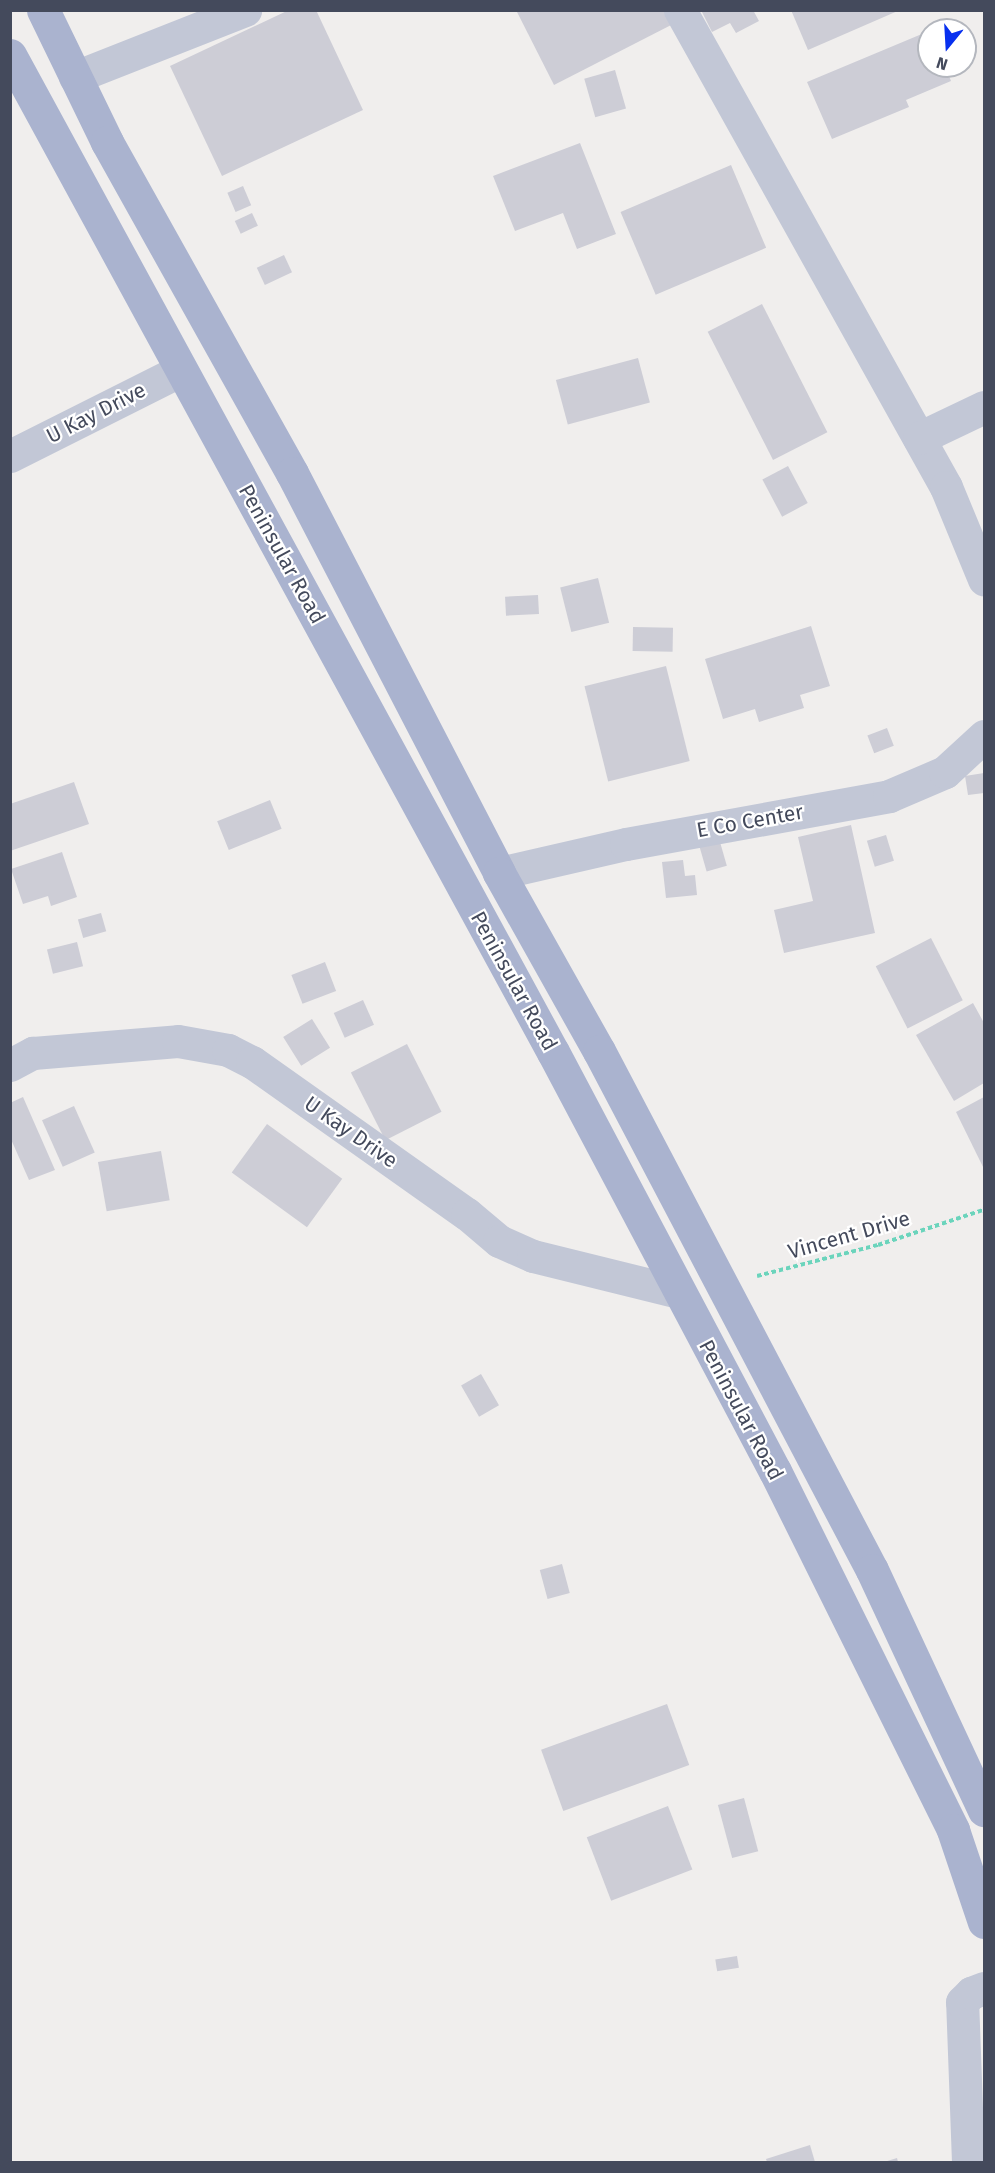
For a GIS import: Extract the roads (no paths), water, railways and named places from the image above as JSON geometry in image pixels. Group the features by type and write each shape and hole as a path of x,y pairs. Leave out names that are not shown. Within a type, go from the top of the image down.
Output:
{"main road":[{"name":"Peninsular Road","path":"43,10 107,142 292,473 499,873 599,1051 872,1570 984,1810"},
{"name":"Peninsular Road","path":"10,55 554,1052 832,1584 953,1830 984,1922"}],"street":[{"path":"75,77 245,10"},
{"path":"680,10 946,487 984,579"},
{"name":"U Kay Drive","path":"10,456 181,370"},
{"path":"919,438 984,408"},
{"name":"E Co Center","path":"499,873 626,844 889,796 945,772 984,736"},
{"name":"U Kay Drive","path":"10,1065 33,1053 178,1041 228,1050 252,1062 467,1214 499,1241 533,1256 678,1292"},
{"path":"968,2163 962,2002 971,1993 984,1988"}]}
